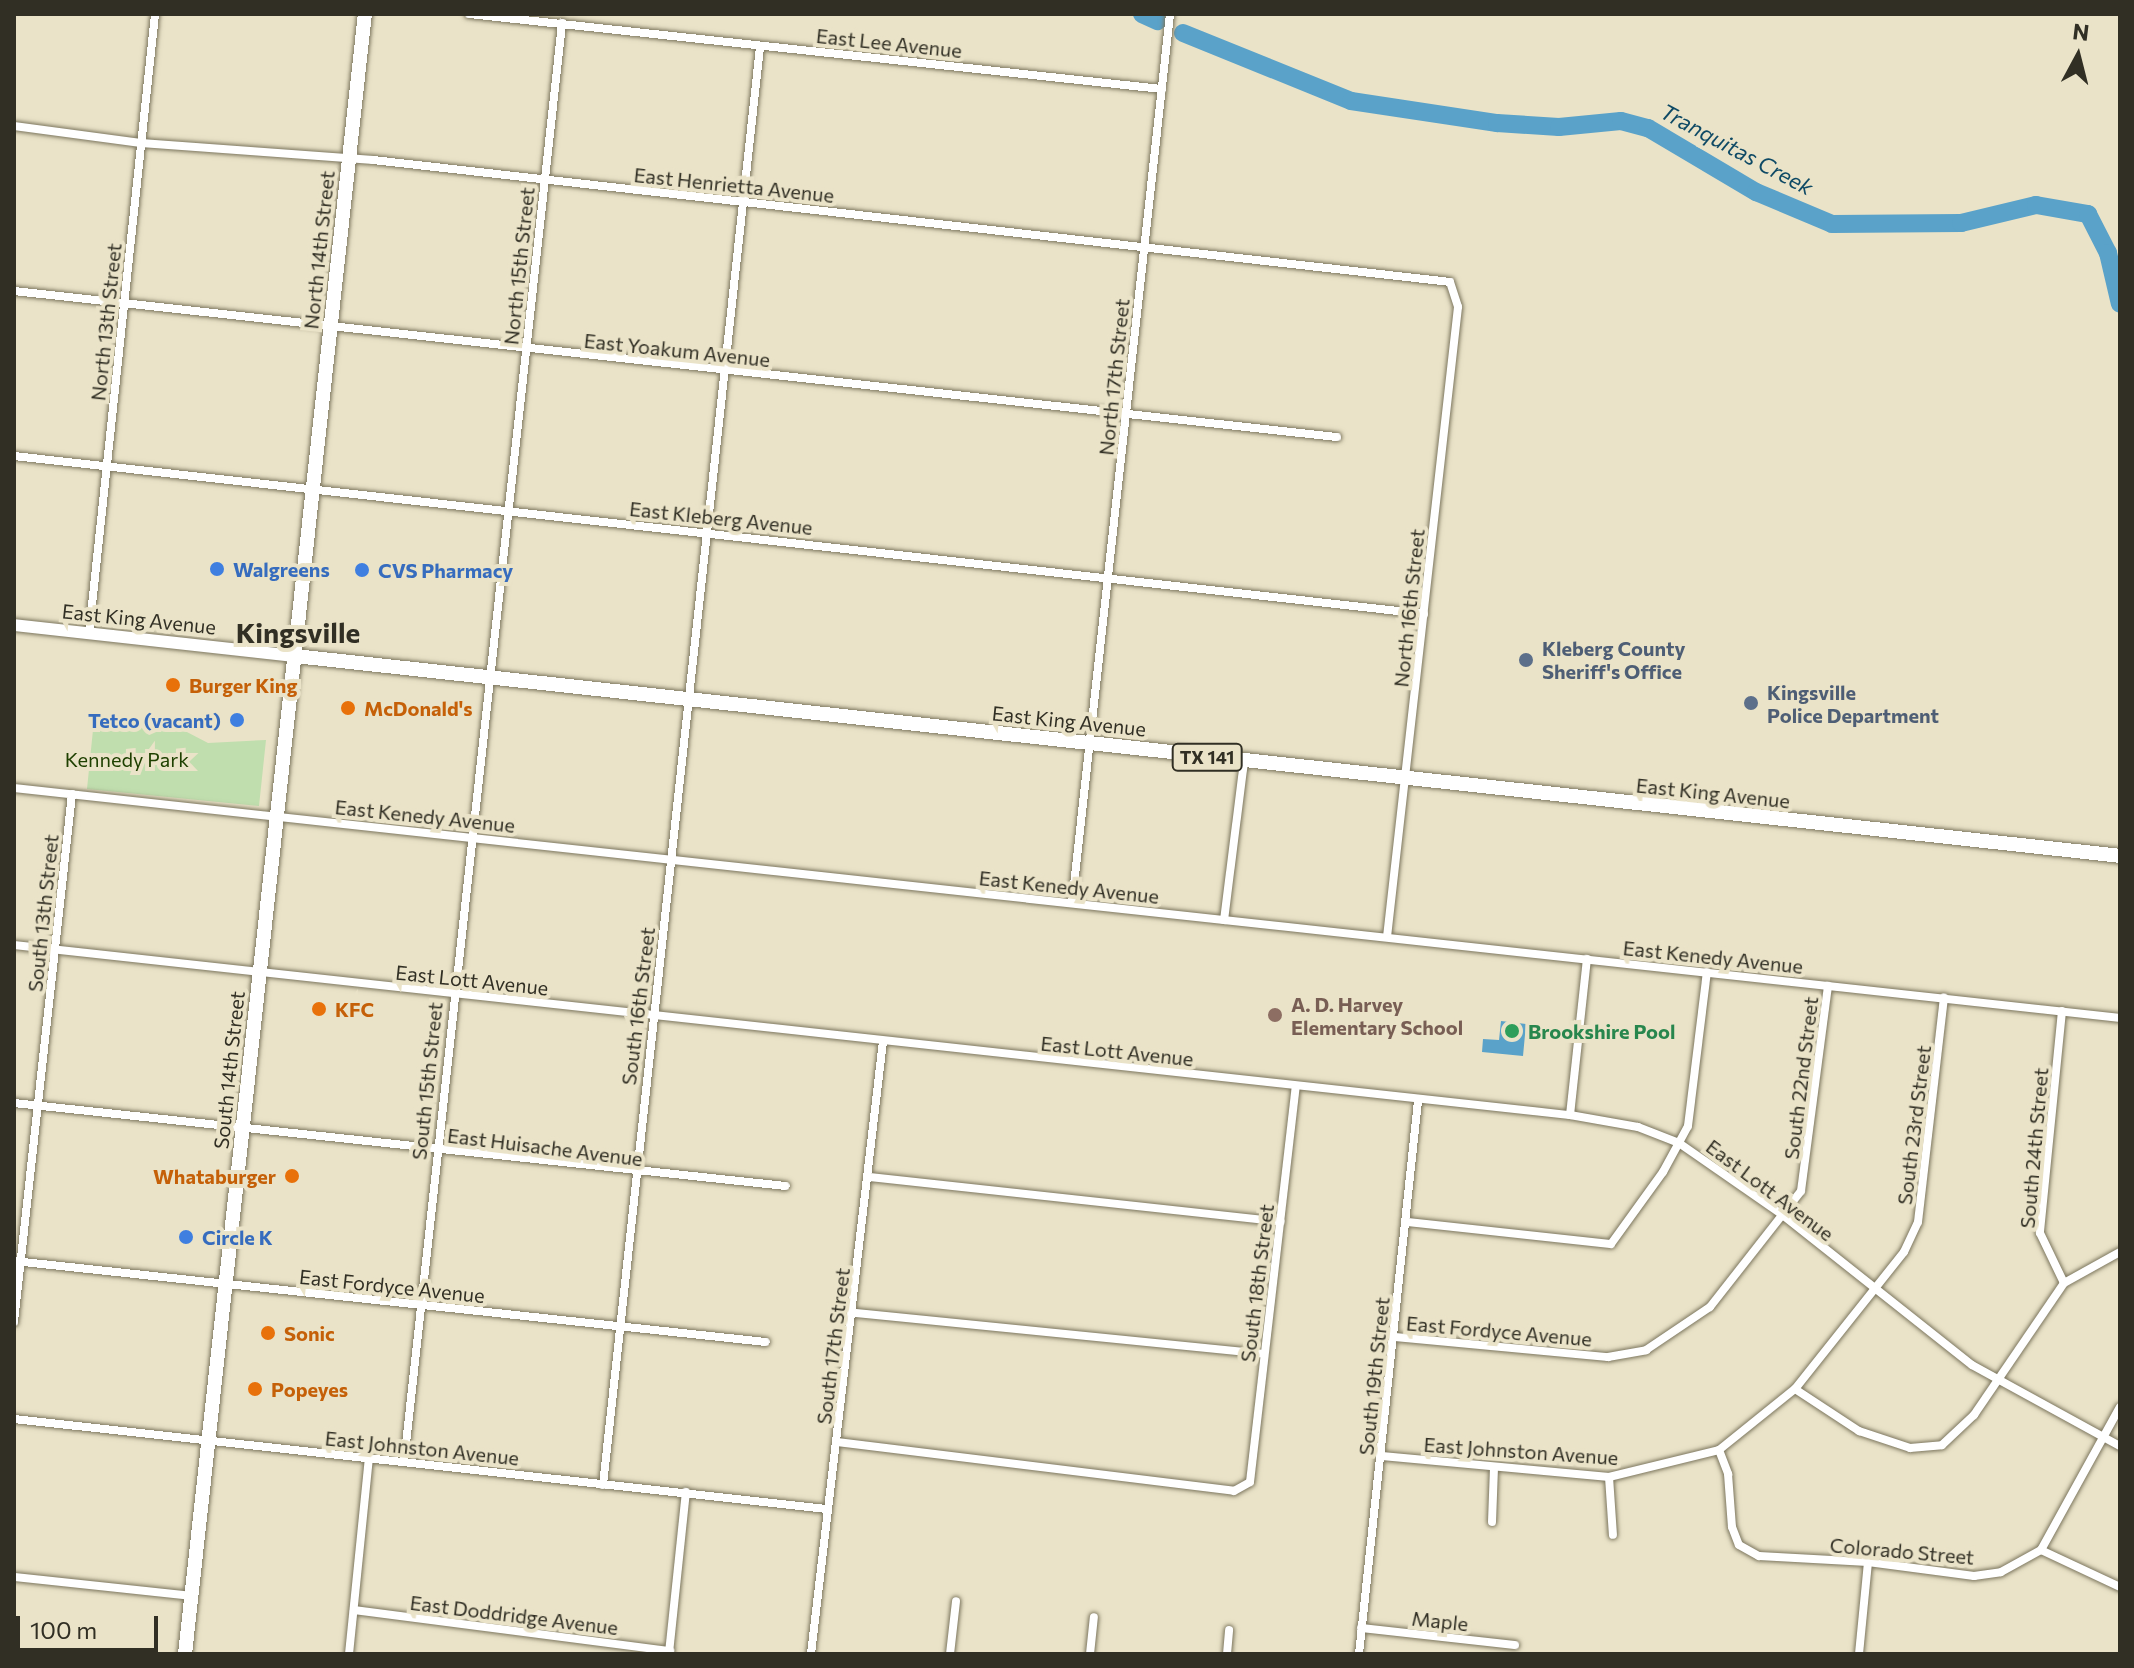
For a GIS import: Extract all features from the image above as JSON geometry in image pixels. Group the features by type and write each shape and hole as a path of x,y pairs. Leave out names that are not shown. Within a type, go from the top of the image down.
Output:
{"main road":[{"name":"North 14th Street","path":"312,491 365,14"},
{"name":"South 14th Street","path":"185,1654 312,491"},
{"name":"East King Avenue","path":"14,625 2120,856"}],"street":[{"name":"North 13th Street","path":"89,633 155,14"},
{"name":"East Lee Avenue","path":"469,14 513,16 1162,89"},
{"name":"North 17th Street","path":"1090,744 1170,14"},
{"name":"North 15th Street","path":"507,512 562,23"},
{"path":"708,531 760,46"},
{"name":"East Henrietta Avenue","path":"14,126 141,143 544,179 741,203 1145,244 1450,282"},
{"name":"North 16th Street","path":"1387,937 1408,780 1458,307 1450,282"},
{"name":"East Yoakum Avenue","path":"14,291 1337,437"},
{"name":"East Kleberg Avenue","path":"14,456 312,491 708,531 1424,614"},
{"name":"South 15th Street","path":"404,1462 452,994 491,676 507,512"},
{"name":"South 16th Street","path":"603,1485 652,1015 691,700 708,531"},
{"path":"1072,903 1090,744"},
{"path":"1224,920 1244,761"},
{"name":"East Kenedy Avenue","path":"14,788 2120,1018"},
{"name":"South 13th Street","path":"14,1322 17,1261 38,1106 72,794"},
{"name":"East Lott Avenue","path":"14,945 1418,1101 1570,1115 1638,1127 1679,1143 1784,1216 1874,1290 1998,1382 2120,1446"},
{"path":"1570,1115 1587,959"},
{"path":"1407,1222 1611,1244 1679,1143 1693,1106 1707,972"},
{"name":"South 22nd Street","path":"1784,1216 1801,1191 1807,1163 1828,986"},
{"name":"South 23rd Street","path":"1874,1290 1904,1252 1918,1222 1944,998"},
{"name":"South 24th Street","path":"2062,1011 2040,1233 2064,1283"},
{"name":"South 17th Street","path":"811,1654 827,1509 855,1313 883,1041"},
{"name":"South 18th Street","path":"837,1442 1234,1491 1250,1482 1256,1468 1263,1354 1296,1087"},
{"name":"South 19th Street","path":"1359,1654 1418,1101"},
{"name":"East Huisache Avenue","path":"14,1103 635,1174 786,1186"},
{"path":"869,1177 1281,1222"},
{"name":"East Fordyce Avenue","path":"1395,1337 1575,1356 1646,1350 1710,1307 1784,1216"},
{"path":"1795,1389 1859,1431 1927,1449 1957,1434 1998,1382 2064,1283 2120,1252"},
{"name":"East Fordyce Avenue","path":"17,1261 766,1342"},
{"name":"East Johnston Avenue","path":"1382,1456 1609,1477 1719,1450 1795,1389 1874,1290"},
{"path":"855,1313 1263,1354"},
{"path":"2120,1407 2041,1550 2120,1587"},
{"name":"East Johnston Avenue","path":"14,1419 827,1509"},
{"name":"Colorado Street","path":"1719,1450 1739,1545 1759,1556 1868,1562 1974,1576 2001,1572 2041,1550"},
{"path":"349,1654 369,1458"},
{"path":"1492,1522 1494,1468"},
{"path":"1609,1477 1613,1535"},
{"path":"669,1653 686,1492"},
{"path":"1859,1654 1868,1562"},
{"path":"14,1577 191,1596"},
{"path":"950,1654 956,1601"},
{"name":"East Doddridge Avenue","path":"354,1610 669,1653"},
{"path":"1090,1654 1094,1617"},
{"name":"Maple","path":"1361,1628 1515,1645"},
{"path":"1227,1654 1229,1630"}],"green space":[{"name":"Kennedy Park","path":"94,720 185,731 208,743 266,740 259,806 87,789"}],"water":[{"name":"Brookshire Pool","path":"1501,1021 1526,1024 1523,1056 1482,1052 1483,1039 1499,1040"}],"waterway":[{"name":"Tranquitas Creek","path":"1142,14 1157,21"},
{"name":"Tranquitas Creek","path":"1183,33 1351,101 1497,123 1559,127 1621,121 1648,128 1756,192 1832,224 1961,223 2036,205 2088,214 2108,253 2120,304"}],"place":[{"name":"Walgreens","path":"217,569"},
{"name":"CVS Pharmacy","path":"362,570"},
{"name":"Kleberg County Sheriff's Office","path":"1526,660"},
{"name":"Burger King","path":"173,685"},
{"name":"Kingsville Police Department","path":"1751,703"},
{"name":"McDonald's","path":"348,708"},
{"name":"Tetco (vacant)","path":"237,720"},
{"name":"KFC","path":"319,1009"},
{"name":"A. D. Harvey Elementary School","path":"1275,1015"},
{"name":"Brookshire Pool","path":"1512,1031"},
{"name":"Whataburger","path":"292,1176"},
{"name":"Circle K","path":"186,1237"},
{"name":"Sonic","path":"268,1333"},
{"name":"Popeyes","path":"255,1389"}],"district":[{"name":"Kingsville","path":"298,632"}]}
